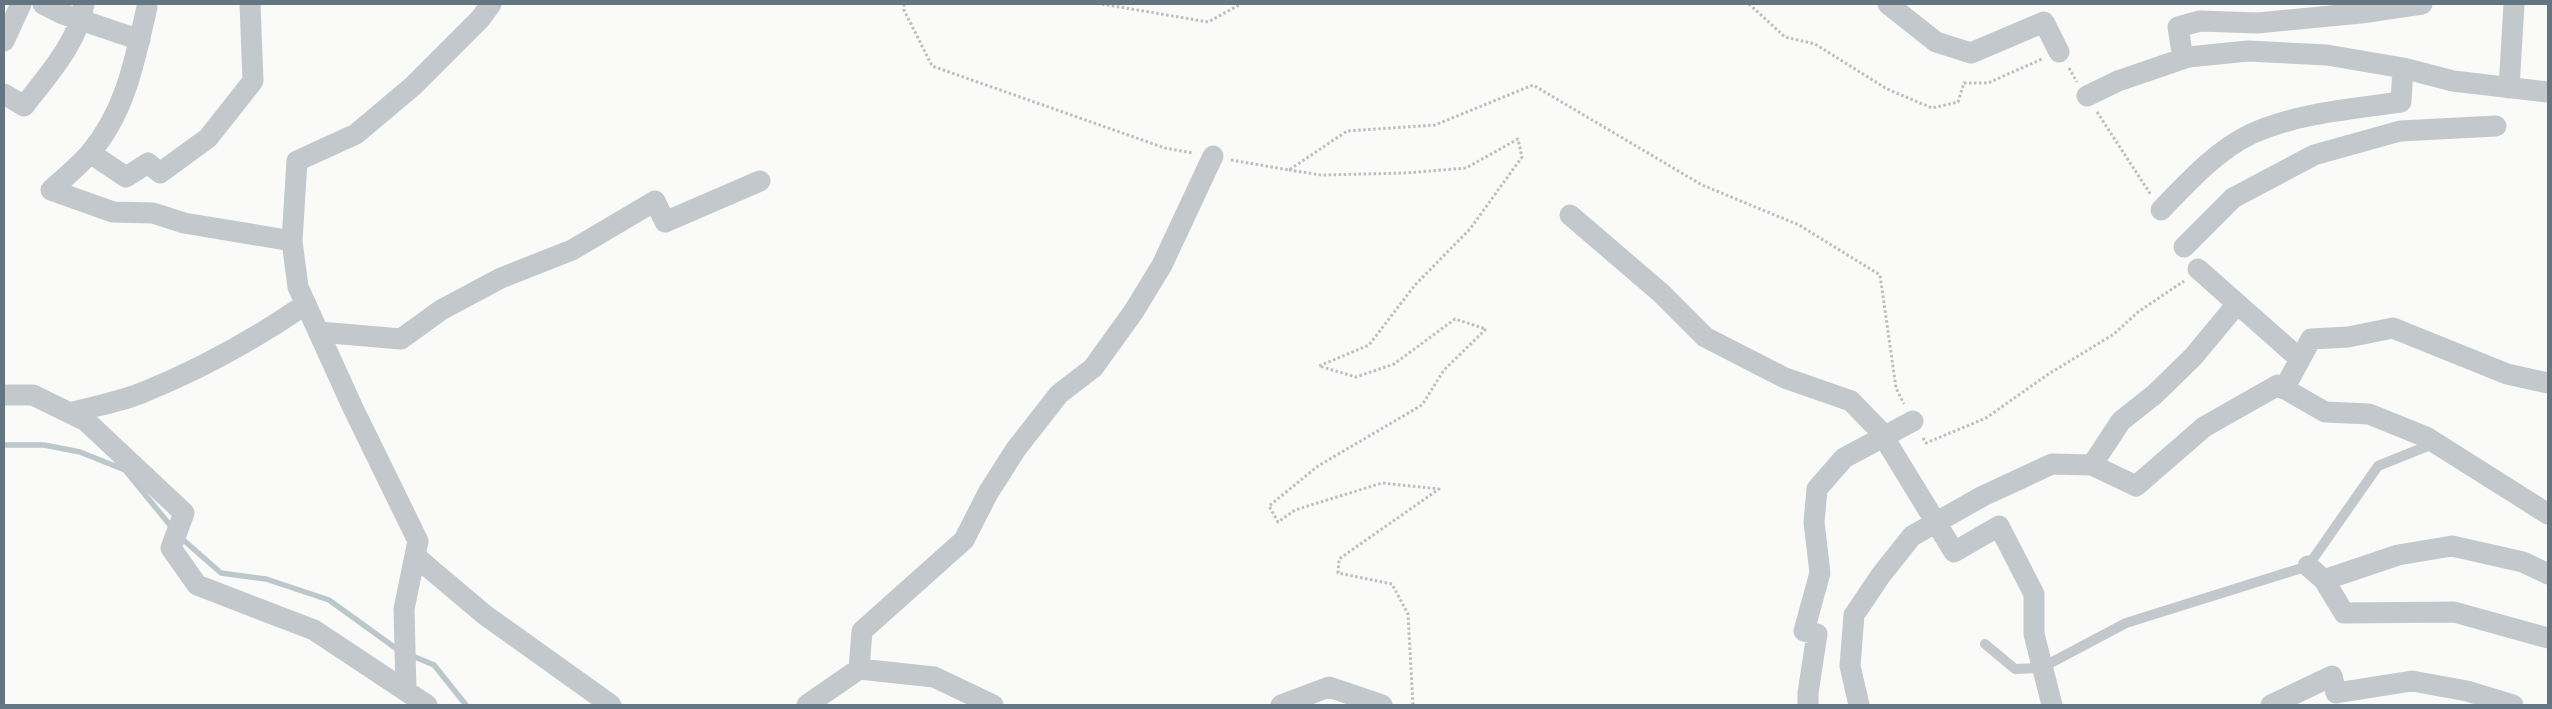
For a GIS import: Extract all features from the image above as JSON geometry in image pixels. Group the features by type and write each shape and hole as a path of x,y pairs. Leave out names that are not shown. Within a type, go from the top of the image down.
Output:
{"street":[{"path":"4,42 21,4"},
{"path":"43,4 83,12 140,40"},
{"path":"90,153 126,177 148,164 160,173 208,138 253,81 250,4"},
{"path":"406,691 404,609 418,541 353,408 298,287 292,241 297,161 356,134 413,86 480,19 491,4"},
{"path":"1888,4 1936,42 1971,53 2044,22 2059,52"},
{"path":"2183,59 2178,28 2200,21 2257,23 2362,13 2422,4"},
{"path":"2509,88 2514,4"},
{"path":"147,7 126,92 109,125 90,153 51,190 113,212 153,213 184,223 292,241"},
{"path":"4,94 24,106 56,64 83,12"},
{"path":"2087,96 2118,81 2183,59 2248,51 2327,55 2403,68 2453,81 2548,92"},
{"path":"2161,210 2206,165 2251,134 2308,115 2401,102 2403,68"},
{"path":"2184,247 2233,198 2314,155 2400,131 2496,126"},
{"path":"859,669 862,632 964,540 988,493 1016,449 1059,394 1093,368 1134,312 1162,264 1213,156"},
{"path":"319,332 401,339 441,310 501,278 572,250 655,202 665,222 760,181"},
{"path":"1570,215 1661,293 1705,337 1785,378 1851,401 1884,436 1954,552 1999,526 2034,594 2034,634 2041,668 2052,705"},
{"path":"2198,269 2300,359"},
{"path":"70,413 143,393 217,358 268,330 306,304"},
{"path":"2092,465 2122,422 2155,394 2193,357 2237,304"},
{"path":"2284,388 2311,339 2348,337 2393,328 2507,374 2548,383"},
{"path":"1860,705 1850,666 1854,615 1881,575 1912,536 1983,496 2052,464 2092,465 2136,486 2204,427 2278,385 2325,412 2369,414 2426,437 2548,514"},
{"path":"4,395 33,395 86,421 184,513 172,548 197,585 314,630 427,705"},
{"path":"1808,705 1808,693 1817,634 1804,631 1820,573 1814,522 1817,489 1844,458 1914,421"},
{"path":"2548,574 2523,562 2452,546 2398,555 2316,573 2344,613 2454,612 2548,638"},
{"path":"415,556 485,615 611,705"},
{"path":"806,705 859,669 934,677 993,705"},
{"path":"2271,705 2332,676 2336,693 2412,681 2467,691 2513,705"},
{"path":"1281,705 1329,687 1382,705"}],"lane":[{"path":"1985,644 2015,669 2041,668 2126,623 2316,573 2378,466 2436,443"}],"path":[{"path":"904,4 904,10 932,66 1165,148 1321,175 1406,173 1466,168 1518,139 1522,157 1470,228 1415,285 1368,345 1319,366 1356,376 1394,364 1455,319 1486,329 1444,370 1422,405 1318,466 1268,506 1278,522 1295,510 1382,483 1439,489 1339,559 1338,573 1392,584 1408,614 1413,705"},
{"path":"1102,4 1208,22 1241,4"},
{"path":"1749,4 1785,37 1815,44 1887,89 1932,108 1958,102 1964,83 1988,83 2059,52 2161,210"},
{"path":"1289,170 1347,131 1435,125 1533,85 1702,185 1799,225 1880,275 1896,388 1926,444 1986,418 2047,375 2114,334 2138,312 2173,290 2198,269"}],"waterway":[{"path":"4,445 44,445 80,452 125,470 174,530"},
{"path":"180,537 221,573 266,579 329,600 401,652"},
{"path":"410,655 434,665 466,705"}]}
